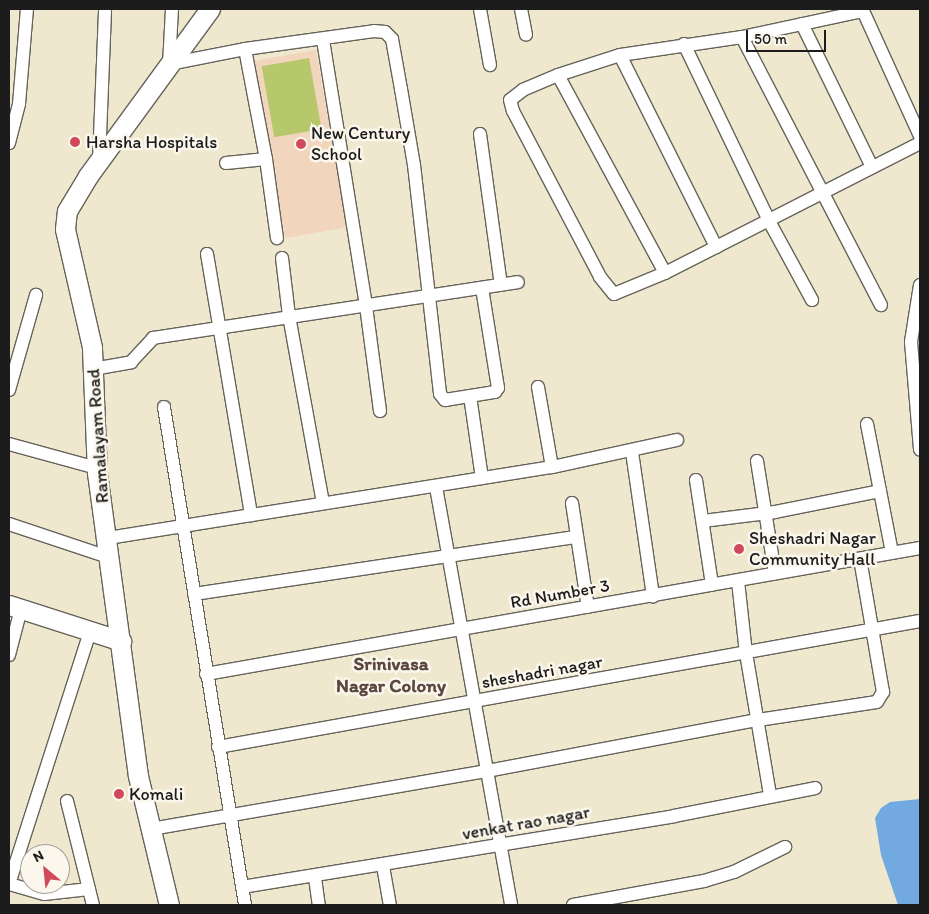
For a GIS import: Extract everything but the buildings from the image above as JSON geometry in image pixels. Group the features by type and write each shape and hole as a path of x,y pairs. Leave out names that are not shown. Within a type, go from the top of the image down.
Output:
{"street":[{"path":"9,143 19,104 27,9"},
{"path":"99,161 105,9"},
{"path":"172,9 169,64 245,49 322,40 374,30 386,32 392,39 414,165 441,398 495,392 498,388 482,288"},
{"name":"Ramalayam Road","path":"169,905 138,776 111,558 97,468 93,369 79,281 65,229 67,211 99,161 210,9"},
{"path":"480,9 490,64"},
{"path":"521,9 526,35"},
{"path":"920,136 867,10 742,37 684,44 620,55 558,75 523,90 510,100 511,106 600,277 614,294 665,273 920,143"},
{"path":"802,24 872,167"},
{"path":"742,37 881,305"},
{"path":"322,40 366,306 380,411"},
{"path":"684,44 768,221 812,300"},
{"path":"245,49 266,159 277,238"},
{"path":"620,55 716,247"},
{"path":"558,75 665,273"},
{"path":"480,134 501,286"},
{"path":"226,163 266,159"},
{"path":"207,254 221,328 251,515"},
{"path":"282,258 289,316 323,503"},
{"path":"93,369 131,362 153,338 518,282"},
{"path":"920,285 911,342 920,450"},
{"path":"9,390 36,295"},
{"path":"538,387 552,468"},
{"path":"470,396 482,478"},
{"path":"164,407 245,905"},
{"path":"867,424 892,553"},
{"path":"108,538 552,468 632,452 677,440"},
{"path":"9,444 97,468"},
{"path":"632,452 654,596"},
{"path":"757,461 775,574"},
{"path":"696,480 712,585"},
{"path":"436,487 463,629 487,772 502,845 511,905"},
{"path":"703,521 765,513 880,491"},
{"path":"572,502 588,607"},
{"path":"9,524 111,558"},
{"path":"194,594 577,536"},
{"name":"Rd Number 3","path":"206,674 920,548"},
{"path":"151,829 487,772 758,720 876,702 883,692 860,559"},
{"path":"738,581 746,653 770,795"},
{"path":"9,655 15,607 122,641"},
{"name":"sheshadri nagar","path":"218,747 920,621"},
{"path":"89,890 44,894 9,884 90,631"},
{"name":"venkat rao nagar","path":"242,887 315,878 674,816 770,795 815,788"},
{"path":"67,802 94,905"},
{"path":"573,905 648,892 734,872 785,848"},
{"path":"383,866 390,905"},
{"path":"315,878 319,905"}],"shaded area":[{"name":"New Century School","path":"316,50 347,227 285,238 254,61"}],"green space":[{"path":"309,58 322,129 274,137 262,66"}],"water":[{"path":"920,799 920,905 898,905 881,855 875,818 881,808 890,802"}],"place":[{"name":"Harsha Hospitals","path":"75,142"},
{"name":"New Century School","path":"301,144"},
{"name":"Sheshadri Nagar Community Hall","path":"739,549"},
{"name":"Komali","path":"119,794"}],"district":[{"name":"Srinivasa Nagar Colony","path":"391,675"}]}
